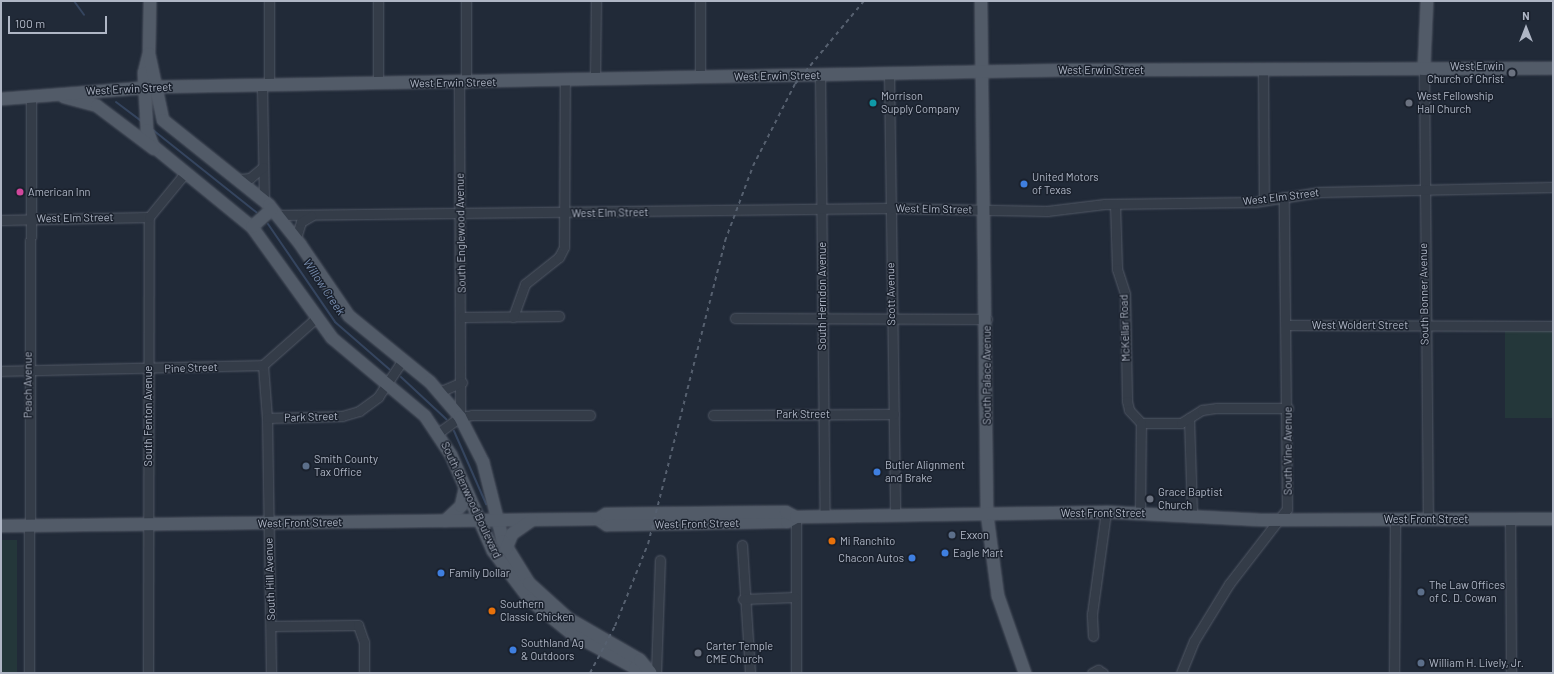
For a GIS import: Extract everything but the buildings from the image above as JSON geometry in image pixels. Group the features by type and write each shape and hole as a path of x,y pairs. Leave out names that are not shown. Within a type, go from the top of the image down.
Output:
{"main road":[{"path":"150,1 150,87 159,112"},
{"name":"South Palace Avenue","path":"981,1 986,211 987,514 998,596 1025,673"},
{"path":"1424,69 1427,1"},
{"name":"West Erwin Street","path":"1,99 49,94 187,86 462,83 565,79 889,73 1553,68"},
{"path":"159,112 166,96 187,86"},
{"name":"South Glenwood Boulevard","path":"150,87 148,136 157,151 186,172 252,227 315,318 343,349 416,407 438,433 465,488 478,520 504,568 540,610 583,641 635,668 652,672"},
{"path":"49,94 97,106 157,151"},
{"name":"South Glenwood Boulevard","path":"159,112 165,122 240,179 271,208 296,238 349,316 439,392 460,417 482,462 506,549 529,583 554,607 588,632 640,660 652,672"},
{"path":"252,227 271,208"},
{"path":"445,521 463,503 465,488"},
{"name":"West Front Street","path":"1,526 598,519 607,525 787,522 796,517 1106,512 1281,519 1553,519"},
{"path":"506,549 512,534 532,520"}],"street":[{"path":"269,1 263,167 271,208"},
{"path":"378,1 378,84"},
{"name":"South Englewood Avenue","path":"460,417 462,382 462,317 460,214 462,83 466,1"},
{"path":"595,79 596,1"},
{"path":"700,1 700,77"},
{"path":"1263,69 1264,200"},
{"name":"South Bonner Avenue","path":"1424,69 1422,187 1428,519"},
{"name":"Scott Avenue","path":"889,73 895,515"},
{"name":"South Herndon Avenue","path":"820,75 825,517"},
{"path":"512,317 524,284 562,252 566,213 565,79"},
{"name":"Peach Avenue","path":"29,673 28,370 31,96"},
{"path":"240,179 250,178 263,167"},
{"path":"149,217 186,172"},
{"name":"West Elm Street","path":"271,208 314,215 890,208 986,211 1059,210 1115,204 1264,200 1306,192 1422,187 1553,187"},
{"name":"South Vine Avenue","path":"1181,673 1194,641 1229,584 1281,519 1288,504 1288,325 1284,197"},
{"name":"McKellar Road","path":"1115,204 1117,269 1125,294 1127,401 1129,410 1141,423"},
{"path":"296,238 301,222 314,215"},
{"name":"West Elm Street","path":"1,220 149,217"},
{"name":"South Fenton Avenue","path":"148,673 149,217"},
{"path":"462,317 559,316"},
{"path":"263,365 315,318"},
{"path":"735,318 987,319"},
{"name":"West Woldert Street","path":"1288,325 1553,326"},
{"name":"Park Street","path":"267,418 351,414 366,406 388,384 402,360"},
{"name":"Pine Street","path":"1,371 148,369 263,365"},
{"name":"South Hill Avenue","path":"263,365 267,418 271,673"},
{"path":"439,392 462,382"},
{"path":"1140,513 1141,423 1181,423 1202,410 1217,408 1288,408"},
{"name":"Park Street","path":"713,415 894,414"},
{"path":"438,433 460,417 590,415"},
{"path":"1189,418 1192,516"},
{"path":"1093,636 1092,614 1106,512"},
{"path":"796,517 796,673"},
{"path":"1510,519 1511,673"},
{"path":"1394,673 1395,520"},
{"path":"742,545 743,599 750,673"},
{"path":"652,672 660,560"},
{"path":"743,599 795,598"},
{"path":"271,626 358,625 364,642 364,673"},
{"path":"1092,673 1098,670 1103,673"}],"shaded area":[{"path":"1505,331 1553,331 1553,418 1505,418"},
{"path":"1,540 17,540 17,673 1,673"}],"waterway":[{"name":"Willow Creek","path":"74,1 84,15"},
{"name":"Willow Creek","path":"116,102 141,121"},
{"name":"Willow Creek","path":"153,130 256,212"},
{"name":"Willow Creek","path":"268,224 335,322 389,369"},
{"name":"Willow Creek","path":"401,377 446,419"},
{"name":"Willow Creek","path":"454,431 486,504"}],"railway":[{"path":"590,673 615,626 648,544 725,241 753,166 795,84 864,1"}],"place":[{"name":"West Erwin Church of Christ","path":"1512,73"},
{"name":"Morrison Supply Company","path":"873,103"},
{"name":"West Fellowship Hall Church","path":"1409,103"},
{"name":"United Motors of Texas","path":"1024,184"},
{"name":"American Inn","path":"20,192"},
{"name":"Smith County Tax Office","path":"306,466"},
{"name":"Butler Alignment and Brake","path":"877,472"},
{"name":"Grace Baptist Church","path":"1150,499"},
{"name":"Exxon","path":"952,535"},
{"name":"Mi Ranchito","path":"832,541"},
{"name":"Eagle Mart","path":"945,553"},
{"name":"Chacon Autos","path":"912,558"},
{"name":"Family Dollar","path":"441,573"},
{"name":"The Law Offices of C. D. Cowan","path":"1421,592"},
{"name":"Southern Classic Chicken","path":"492,611"},
{"name":"Southland Ag & Outdoors","path":"513,650"},
{"name":"Carter Temple CME Church","path":"698,653"},
{"name":"William H. Lively, Jr.","path":"1421,663"}]}
